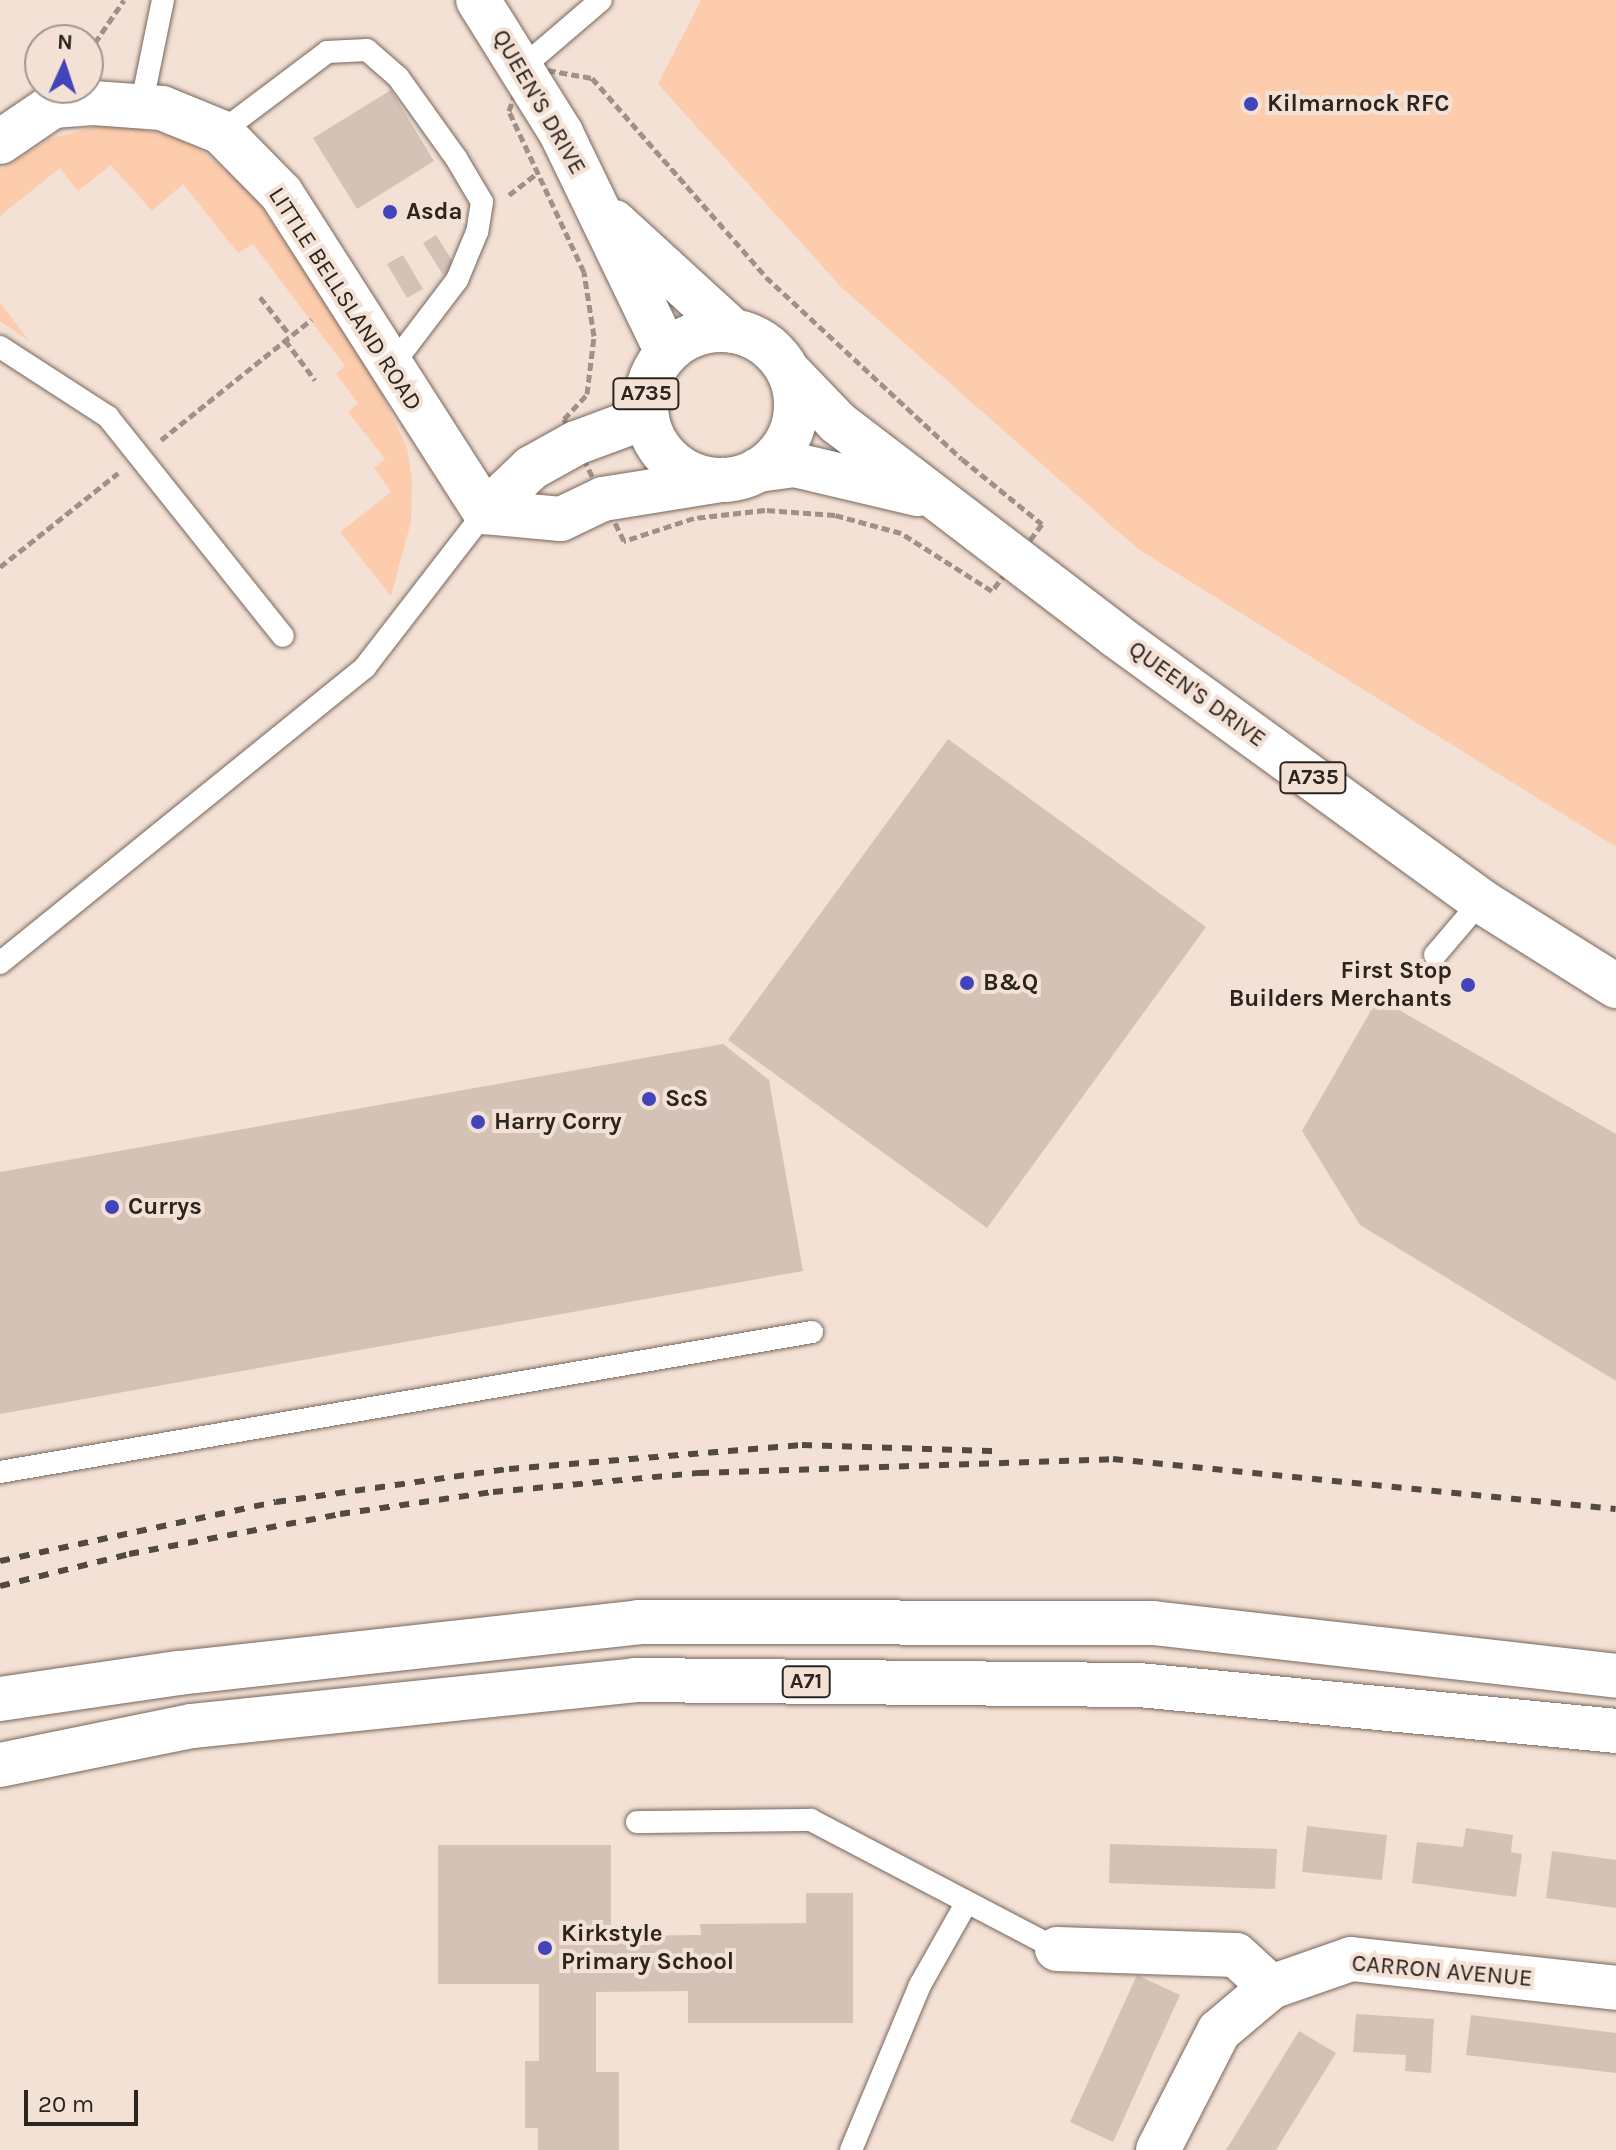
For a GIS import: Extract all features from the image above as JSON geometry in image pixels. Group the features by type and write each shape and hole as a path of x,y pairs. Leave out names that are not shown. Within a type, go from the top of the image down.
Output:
{"main road":[{"name":"QUEEN'S DRIVE","path":"478,0 524,66 597,206 667,352"},
{"name":"LITTLE BELLSLAND ROAD","path":"0,142 53,106 162,108 221,132 281,193 390,368 485,512"},
{"name":"QUEEN'S DRIVE","path":"597,206 733,331"},
{"name":"A735","path":"740,475 701,478 673,462 653,438 646,417 646,394 667,352 698,334 733,331 755,338 789,372"},
{"name":"QUEEN'S DRIVE","path":"789,372 838,423 1019,557 1115,635 1481,901 1616,986"},
{"path":"740,475 776,456 792,427 795,394 789,372"},
{"path":"485,512 531,468 576,443 646,417"},
{"name":"QUEEN'S DRIVE","path":"485,512 561,519 603,499 795,465 943,501"},
{"path":"0,1699 179,1673 638,1622 1153,1623 1616,1676"},
{"name":"A71","path":"0,1765 192,1726 634,1680 1139,1685 1616,1731"},
{"path":"1057,1949 1236,1955 1271,1987"},
{"name":"CARRON AVENUE","path":"1158,2150 1219,2031 1271,1987 1351,1959 1616,1988"}],"lane":[{"path":"141,107 163,0"},
{"path":"524,66 601,0"},
{"path":"221,132 327,52 367,50 398,77 456,158 482,202 477,232 457,280 390,368"},
{"path":"0,347 108,417 283,636"},
{"path":"0,963 365,667 485,512"},
{"path":"1435,955 1481,901"},
{"path":"0,1472 812,1332"},
{"path":"637,1822 811,1820 1057,1949"},
{"path":"851,2150 920,1985 967,1902"}],"path":[{"path":"104,29 124,0"},
{"path":"524,66 592,78 766,277 962,459 1042,524 1019,557"},
{"path":"508,196 529,183"},
{"path":"153,446 344,295"},
{"path":"260,297 315,380"},
{"path":"0,567 120,471"}],"shaded area":[{"path":"701,0 1616,0 1616,847 1138,549 842,288 658,84"},
{"path":"110,123 174,137 205,153 251,192 369,366 407,448 412,480 411,521 391,596 340,532 391,492 374,468 385,459 348,412 358,403 336,374 345,366 253,244 238,253 183,184 152,211 111,165 78,191 60,168 0,216 0,170 49,139"},
{"path":"0,302 29,341 0,321"}],"building":[{"path":"391,90 434,161 357,209 313,138"},
{"path":"436,235 456,267 443,275 423,243"},
{"path":"403,255 423,289 407,298 387,264"},
{"name":"B&Q","path":"948,739 1206,927 987,1228 728,1040"},
{"path":"1378,998 1616,1134 1616,1381 1360,1225 1302,1131"},
{"path":"723,1044 769,1080 803,1271 0,1414 0,1172"},
{"path":"1307,1826 1387,1835 1382,1880 1302,1872"},
{"path":"1466,1828 1513,1835 1511,1852 1522,1854 1516,1897 1412,1883 1417,1842 1463,1847"},
{"path":"1110,1844 1277,1849 1275,1889 1109,1883"},
{"path":"438,1845 611,1845 611,1936 701,1935 700,1924 806,1923 806,1893 853,1893 853,2023 688,2023 688,1991 596,1992 596,2072 619,2072 619,2150 538,2150 538,2128 525,2128 525,2061 539,2061 539,1984 438,1984"},
{"path":"1552,1851 1616,1860 1616,1908 1546,1898"},
{"path":"1137,1975 1180,1995 1113,2142 1070,2122"},
{"path":"1356,2014 1434,2019 1431,2073 1405,2071 1406,2055 1353,2052"},
{"path":"1471,2015 1616,2033 1616,2073 1466,2055"},
{"path":"1299,2031 1336,2053 1276,2150 1226,2150"}],"railway":[{"path":"0,1561 276,1502 509,1469 802,1445 998,1451"},
{"path":"0,1586 129,1554 340,1514 493,1492 699,1473 1113,1459 1616,1509"}],"place":[{"name":"Kilmarnock RFC","path":"1251,104"},
{"name":"Asda","path":"390,212"},
{"name":"B&Q","path":"967,983"},
{"name":"First Stop Builders Merchants","path":"1468,985"},
{"name":"ScS","path":"649,1099"},
{"name":"Harry Corry","path":"478,1122"},
{"name":"Currys","path":"112,1207"},
{"name":"Kirkstyle Primary School","path":"545,1948"}]}
